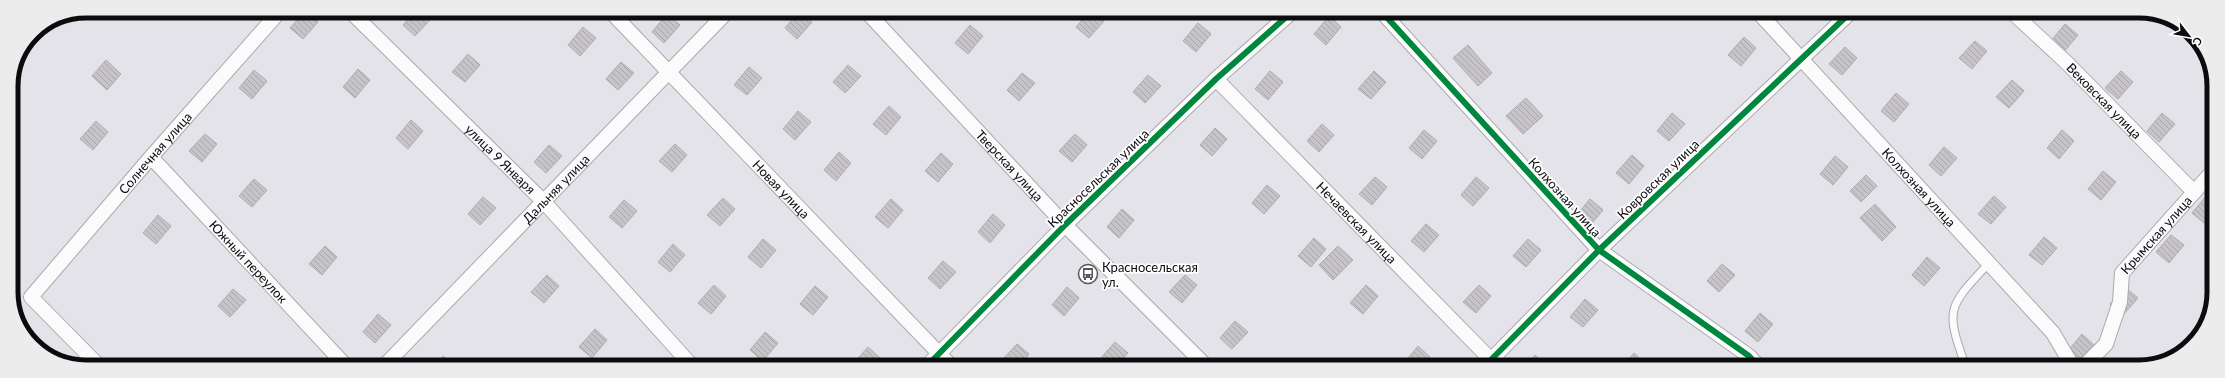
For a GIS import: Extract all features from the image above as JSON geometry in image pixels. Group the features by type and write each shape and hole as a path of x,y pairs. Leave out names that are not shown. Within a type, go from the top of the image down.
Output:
{"street":[{"name":"Солнечная улица","path":"93,360 31,297 150,157 274,18"},
{"name":"улица 9 Января","path":"357,18 544,202 688,360"},
{"name":"Новая улица","path":"617,18 946,360"},
{"name":"Дальняя улица","path":"390,360 721,18"},
{"name":"Тверская улица","path":"873,18 1065,225 1200,360"},
{"name":"Красносельская улица","path":"932,360 1065,225 1216,79 1284,18"},
{"name":"Колхозная улица","path":"1387,18 1599,250 1753,360"},
{"name":"Колхозная улица","path":"1764,18 2053,333 2069,360"},
{"name":"Ковровская улица","path":"1496,360 1599,250 1844,18"},
{"name":"Вековская улица","path":"2018,18 2067,63 2194,192"},
{"name":"Нечаевская улица","path":"1216,79 1486,360"},
{"name":"Южный переулок","path":"150,157 340,360"},
{"name":"Крымская улица","path":"2090,360 2106,344 2120,302 2122,273 2207,178"}],"lane":[{"path":"1964,360 1954,333 1952,308 1962,291 1989,263"}],"building":[{"path":"299,18 313,18 318,22 303,39 290,28"},
{"path":"409,18 431,19 415,36 403,25"},
{"path":"664,18 672,18 680,25 664,43 652,32"},
{"path":"793,18 807,18 812,22 797,39 785,28"},
{"path":"1084,18 1101,18 1104,21 1089,38 1076,27"},
{"path":"1327,18 1331,18 1341,27 1326,45 1314,34"},
{"path":"1198,23 1211,34 1196,52 1183,41"},
{"path":"2065,24 2078,35 2063,53 2050,42"},
{"path":"970,25 983,36 968,54 955,43"},
{"path":"583,27 596,38 580,56 568,45"},
{"path":"1744,37 1756,48 1741,66 1728,55"},
{"path":"1975,41 1987,51 1972,69 1959,58"},
{"path":"1468,45 1492,73 1478,86 1453,58"},
{"path":"1845,47 1857,58 1842,75 1829,64"},
{"path":"468,54 480,65 465,82 452,72"},
{"path":"106,60 121,74 107,90 92,76"},
{"path":"621,62 634,73 618,90 606,79"},
{"path":"848,65 861,76 845,93 833,82"},
{"path":"749,67 762,78 747,95 734,85"},
{"path":"358,69 370,80 355,98 343,87"},
{"path":"254,70 267,81 252,99 239,88"},
{"path":"1270,71 1283,82 1268,100 1255,89"},
{"path":"1374,71 1386,82 1371,99 1358,89"},
{"path":"2121,71 2133,82 2118,99 2105,88"},
{"path":"1022,73 1035,83 1019,101 1007,90"},
{"path":"1148,75 1161,86 1145,103 1133,92"},
{"path":"2012,80 2024,91 2009,108 1996,97"},
{"path":"1896,93 1909,104 1894,122 1881,111"},
{"path":"1526,98 1543,116 1523,134 1506,116"},
{"path":"889,106 901,117 886,135 873,124"},
{"path":"798,111 811,122 795,140 783,129"},
{"path":"1672,113 1685,124 1669,141 1657,131"},
{"path":"2162,113 2175,124 2159,142 2147,131"},
{"path":"411,120 423,131 408,149 396,138"},
{"path":"96,121 108,132 93,150 80,139"},
{"path":"1322,124 1334,135 1319,152 1307,141"},
{"path":"1215,128 1227,139 1212,156 1200,145"},
{"path":"1424,130 1437,141 1422,159 1409,148"},
{"path":"2062,130 2074,141 2059,159 2047,148"},
{"path":"205,134 217,144 202,162 189,151"},
{"path":"1075,134 1087,145 1072,162 1059,151"},
{"path":"675,144 687,155 672,172 659,161"},
{"path":"549,145 562,156 546,173 534,162"},
{"path":"1944,147 1957,158 1941,176 1929,165"},
{"path":"839,152 851,163 836,181 824,170"},
{"path":"941,153 953,164 938,182 925,171"},
{"path":"1632,155 1644,166 1629,184 1616,173"},
{"path":"1835,156 1848,167 1833,185 1820,174"},
{"path":"2103,171 2116,182 2101,200 2088,189"},
{"path":"1866,175 1877,186 1861,202 1850,191"},
{"path":"1375,177 1387,187 1372,205 1359,194"},
{"path":"1476,177 1489,188 1473,206 1461,195"},
{"path":"254,179 267,190 252,207 239,196"},
{"path":"1267,185 1280,196 1264,214 1252,203"},
{"path":"2207,195 2207,220 2204,223 2192,213"},
{"path":"1994,196 2006,207 1991,224 1978,214"},
{"path":"483,197 496,208 480,225 468,214"},
{"path":"723,198 735,209 720,226 707,215"},
{"path":"891,199 903,210 888,228 875,217"},
{"path":"1590,199 1603,210 1588,228 1575,217"},
{"path":"624,200 637,211 622,228 609,217"},
{"path":"1875,204 1896,227 1882,241 1860,218"},
{"path":"1122,209 1134,220 1119,238 1107,227"},
{"path":"993,214 1005,225 990,243 978,232"},
{"path":"158,215 171,226 156,244 143,233"},
{"path":"1426,224 1439,235 1424,252 1411,241"},
{"path":"2171,235 2184,245 2169,263 2156,252"},
{"path":"2044,237 2057,248 2042,265 2029,255"},
{"path":"1314,238 1326,249 1311,267 1298,256"},
{"path":"763,239 776,250 761,268 748,257"},
{"path":"1528,239 1541,250 1526,267 1513,256"},
{"path":"673,244 685,255 670,272 658,262"},
{"path":"325,246 337,257 322,275 309,264"},
{"path":"1338,246 1353,260 1333,280 1319,265"},
{"path":"1927,257 1940,268 1924,286 1912,275"},
{"path":"943,261 956,272 940,289 928,278"},
{"path":"1722,264 1735,275 1719,292 1707,281"},
{"path":"547,275 559,286 544,303 531,292"},
{"path":"1185,275 1197,285 1182,303 1169,292"},
{"path":"714,285 726,296 711,314 698,303"},
{"path":"1366,285 1378,296 1363,314 1350,303"},
{"path":"1479,285 1491,296 1476,313 1463,302"},
{"path":"815,286 828,297 813,315 800,304"},
{"path":"1067,287 1079,298 1064,316 1052,305"},
{"path":"2125,287 2138,298 2123,315 2110,304"},
{"path":"233,289 246,300 230,317 218,306"},
{"path":"1585,299 1598,310 1583,327 1570,317"},
{"path":"1760,313 1773,324 1758,342 1745,331"},
{"path":"378,314 391,325 375,343 363,332"},
{"path":"1235,321 1248,332 1232,349 1220,338"},
{"path":"595,329 607,340 592,358 579,347"},
{"path":"765,332 778,343 764,360 750,350"},
{"path":"2082,334 2094,345 2082,360 2076,360 2067,352"},
{"path":"1115,342 1128,353 1122,360 1100,359"},
{"path":"1017,344 1029,354 1024,360 1002,360"},
{"path":"1418,346 1430,357 1428,360 1406,360"},
{"path":"868,347 880,358 878,360 856,360"},
{"path":"1634,353 1642,360 1628,360"},
{"path":"1535,355 1541,360 1531,360"},
{"path":"443,356 448,360 439,360"}],"cycle path":[{"path":"933,360 1065,225 1216,79 1285,18"},
{"path":"1387,18 1599,250 1753,360"},
{"path":"1491,360 1599,250 1845,18"}],"place":[{"name":"Красносельская ул.","path":"1088,274"}]}
